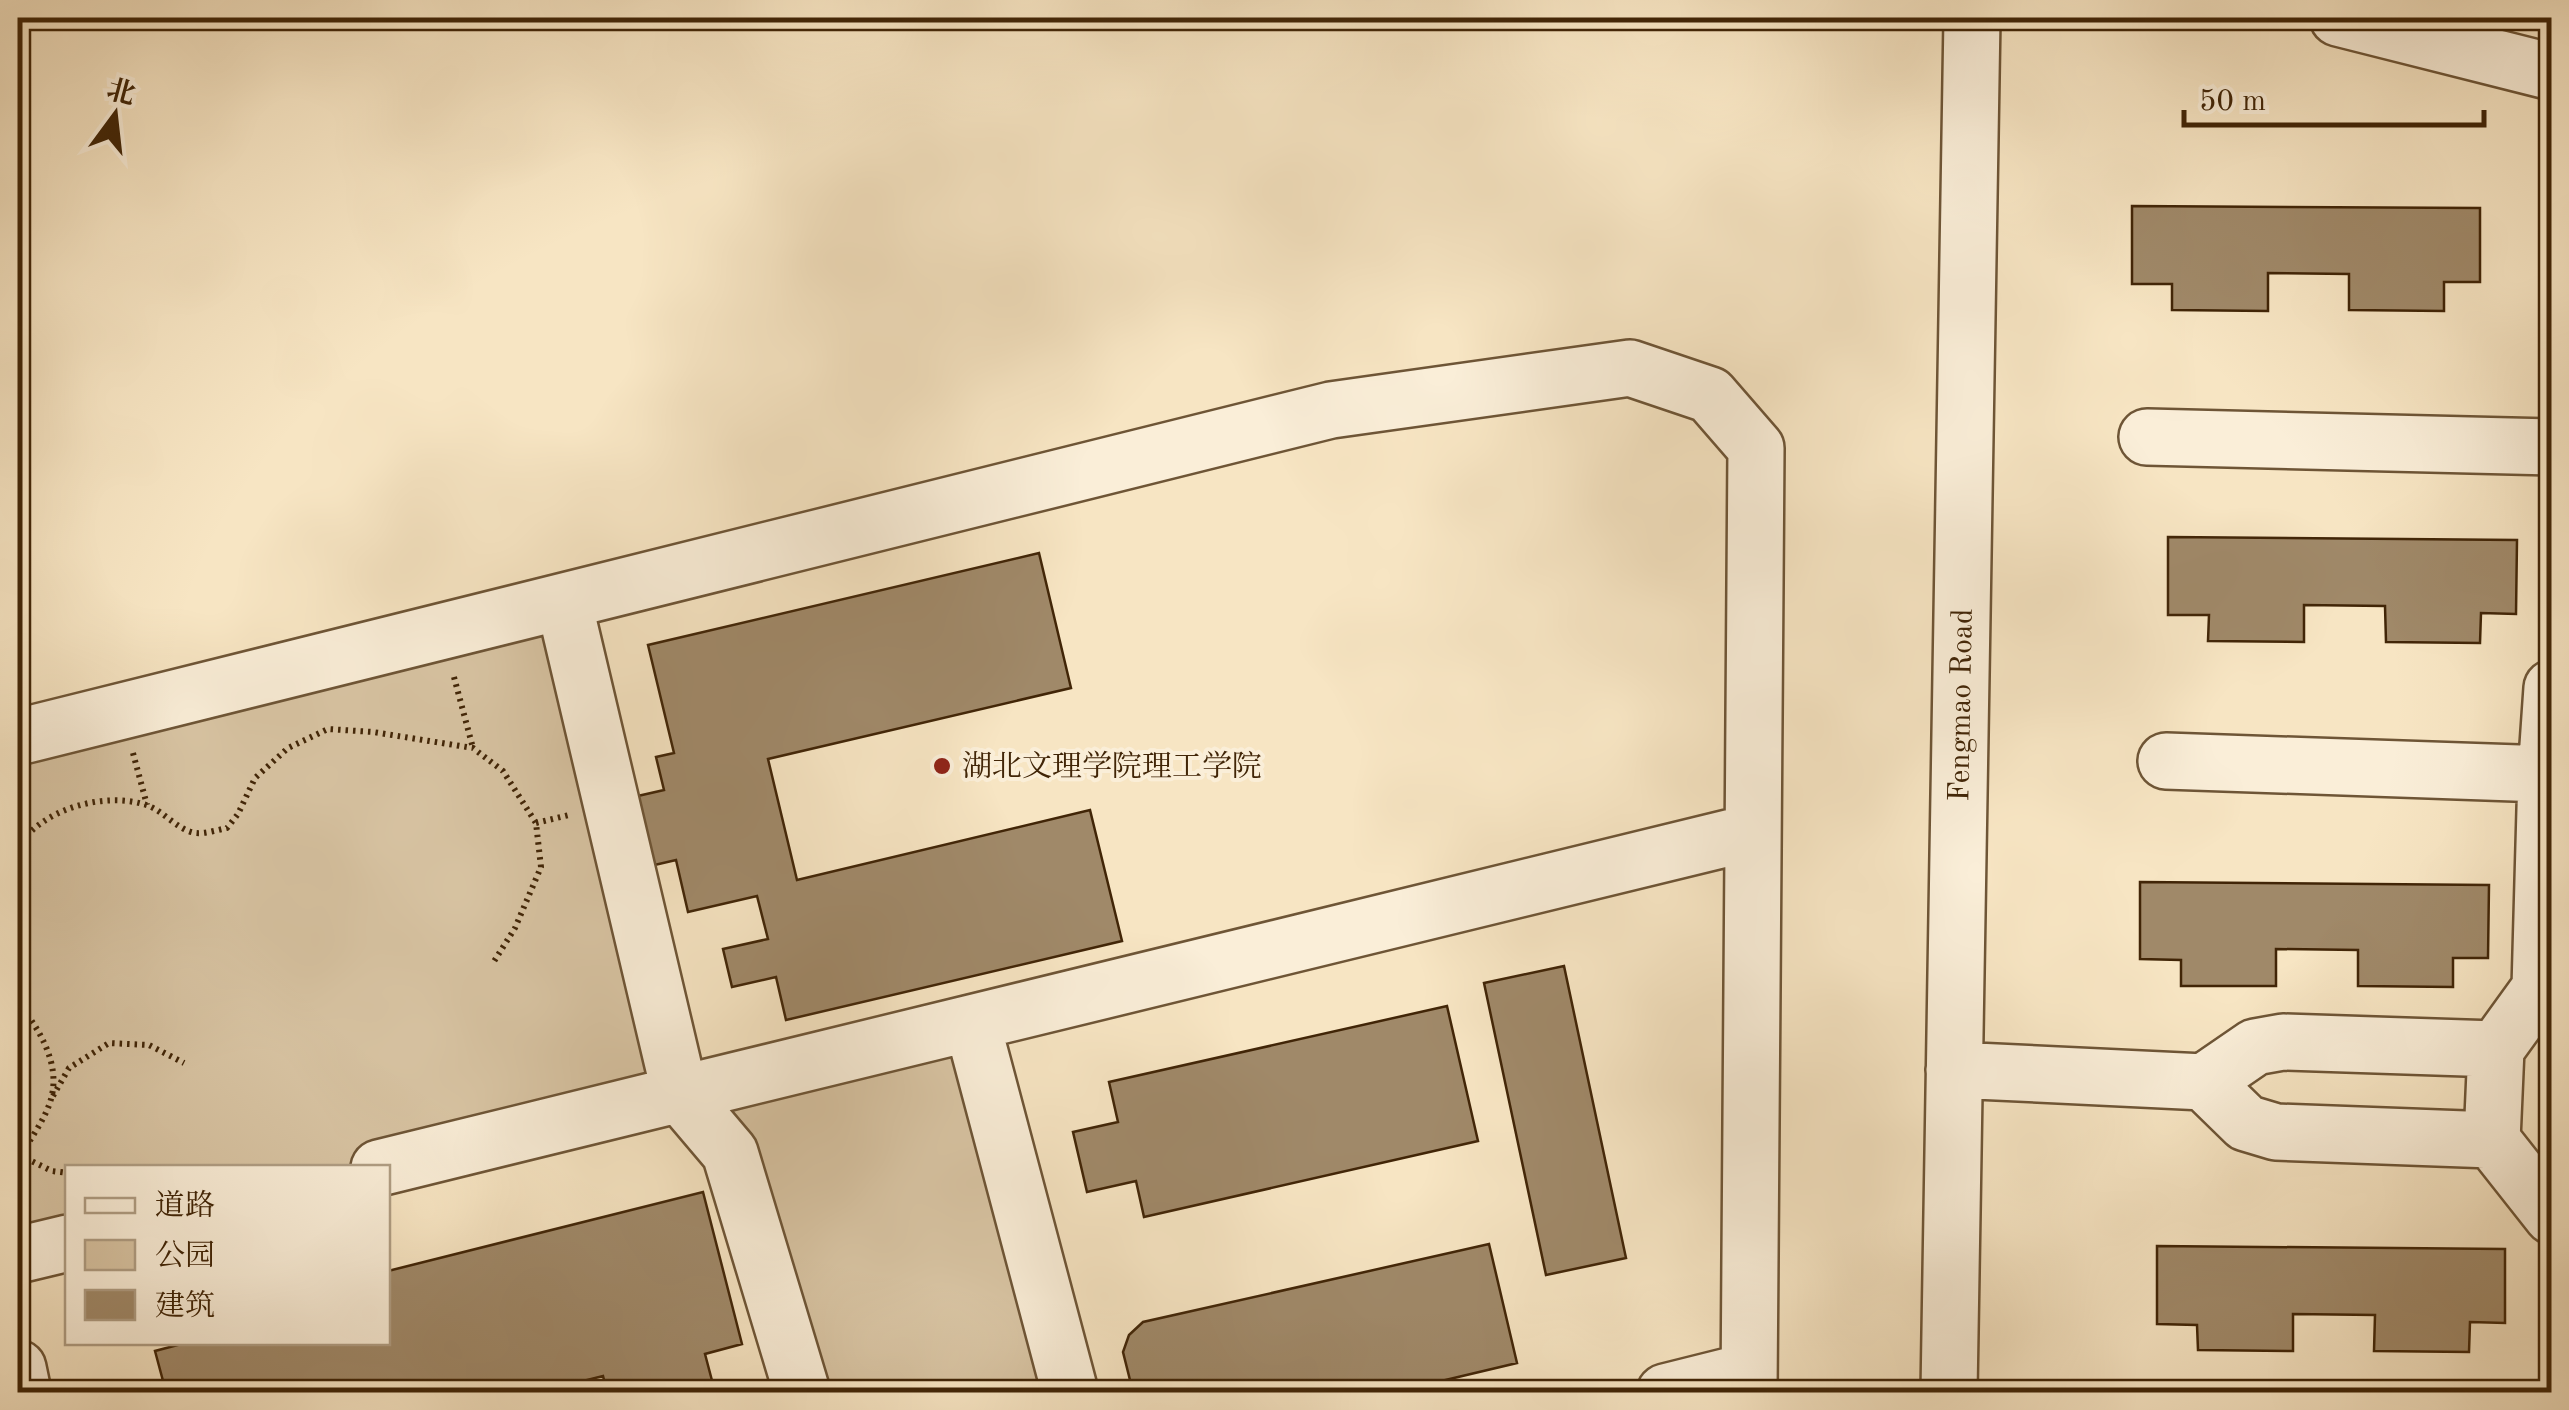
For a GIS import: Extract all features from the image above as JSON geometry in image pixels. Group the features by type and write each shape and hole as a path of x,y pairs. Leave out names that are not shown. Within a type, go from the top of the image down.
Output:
{"street":[{"name":"Fengmao Road","path":"1949,1392 1972,18"},
{"path":"2338,18 2552,72"},
{"path":"18,737 1331,410 1630,368 1710,395 1756,448 1749,1382 1665,1392"},
{"path":"2147,437 2552,448"},
{"path":"564,603 680,1094 730,1154 802,1392"},
{"path":"2552,688 2540,988 2496,1048 2492,1140 2552,1216"},
{"path":"2166,761 2546,774"},
{"path":"390,1165 1753,832"},
{"path":"972,1023 1070,1392"},
{"path":"1954,1070 2204,1082 2255,1047 2283,1042 2496,1048"},
{"path":"2204,1082 2246,1122 2276,1132 2492,1140"},
{"path":"18,1255 65,1244"},
{"path":"18,1368 23,1392"}],"path":[{"path":"443,633 473,748"},
{"path":"18,848 24,836 54,812 104,801 147,805 193,833 226,828 238,814 255,778 288,748 328,729 473,748 502,770 536,823 541,866 515,928 493,963"},
{"path":"18,1003 37,1026 50,1054 50,1102"},
{"path":"65,1173 19,1156 69,1068 109,1043 149,1045 184,1064"}],"green space":[{"path":"564,603 680,1094 387,1165 65,1165 65,1243 18,1255 18,737"},
{"path":"972,1023 1070,1392 802,1392 680,1094"}],"building":[{"path":"2132,206 2480,208 2480,282 2444,282 2444,311 2349,310 2349,274 2268,273 2268,311 2172,310 2172,284 2132,284"},
{"path":"2168,537 2517,540 2516,614 2481,613 2480,643 2386,642 2385,606 2304,605 2304,642 2208,641 2209,615 2168,615"},
{"path":"1039,553 1071,688 768,759 797,880 1090,810 1122,941 786,1020 776,977 732,987 723,949 768,939 757,896 688,912 676,860 646,867 629,798 664,790 656,757 674,753 648,645"},
{"path":"2140,882 2489,885 2488,958 2453,958 2453,987 2358,986 2358,950 2276,949 2276,986 2181,986 2181,960 2140,959"},
{"path":"1564,966 1626,1258 1546,1275 1484,983"},
{"path":"1447,1006 1478,1141 1144,1217 1136,1181 1087,1192 1073,1132 1118,1122 1109,1082"},
{"path":"703,1192 742,1344 705,1354 715,1392 607,1392 603,1376 539,1392 166,1392 155,1351 178,1345 390,1345 390,1270"},
{"path":"1489,1244 1517,1363 1395,1392 1133,1392 1123,1352 1129,1335 1143,1322"},
{"path":"2157,1246 2505,1249 2505,1323 2470,1322 2469,1352 2374,1351 2375,1315 2293,1314 2293,1351 2198,1350 2197,1325 2157,1324"}],"place":[{"name":"湖北文理学院理工学院","path":"942,766"}]}
